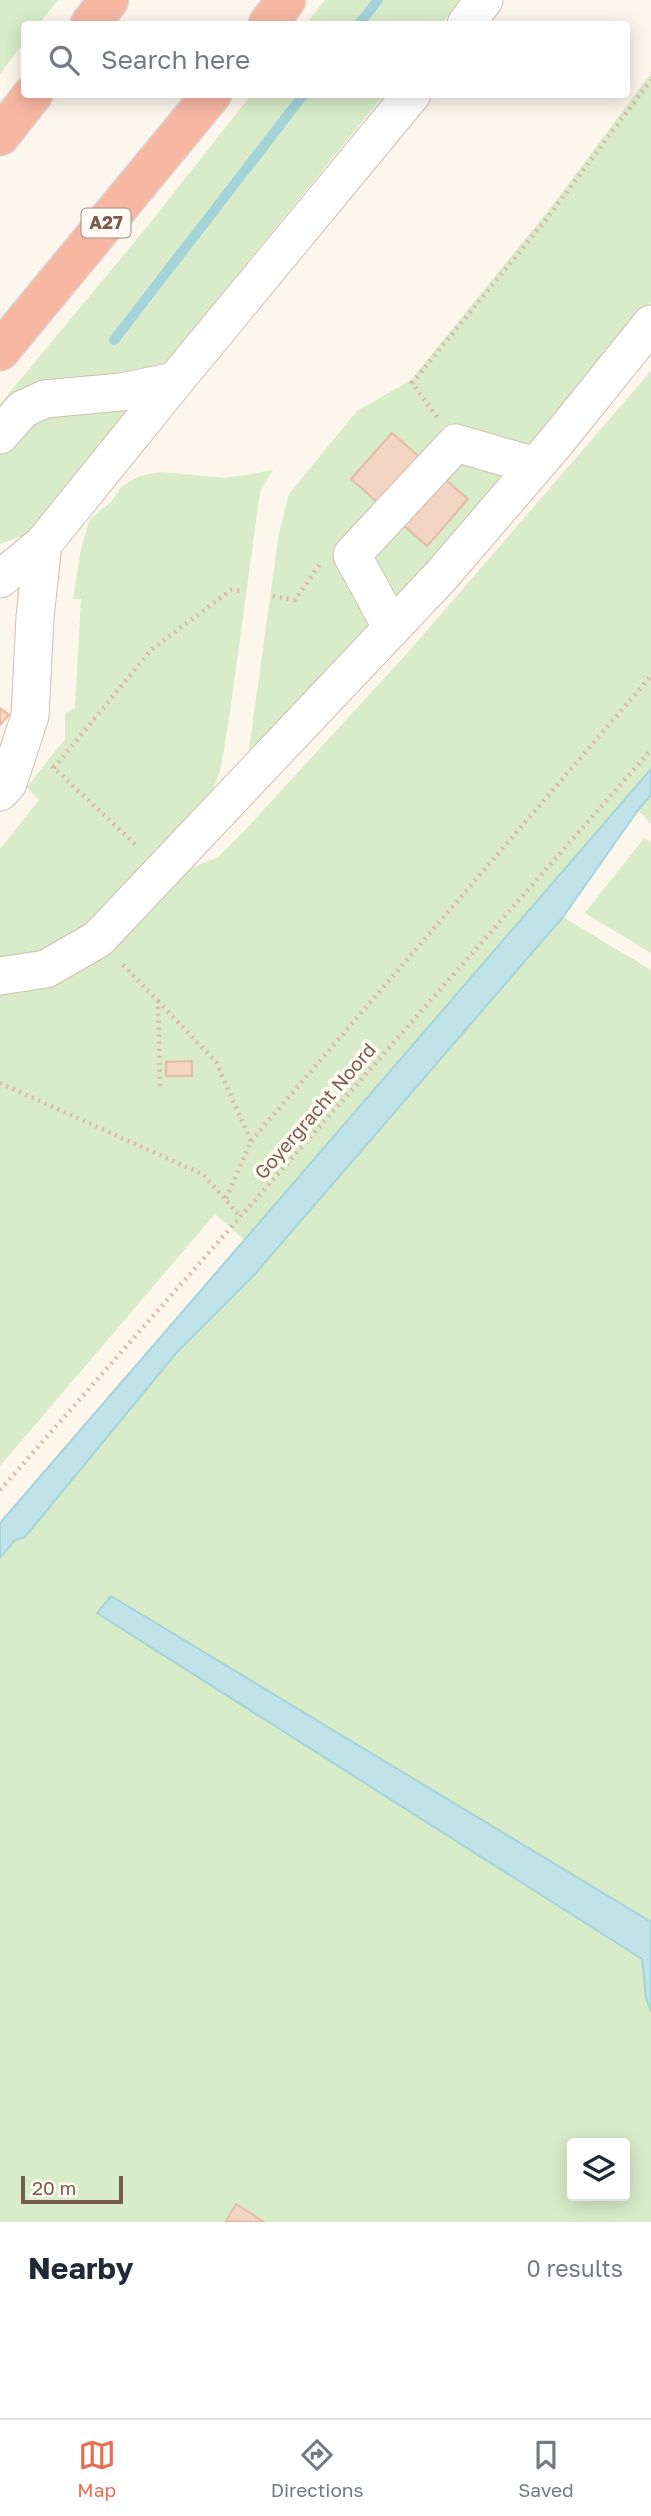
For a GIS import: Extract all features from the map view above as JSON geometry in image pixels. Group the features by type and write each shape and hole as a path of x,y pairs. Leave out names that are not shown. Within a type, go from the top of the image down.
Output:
{"highway":[{"path":"92,21 109,0"},
{"path":"270,21 286,0"},
{"path":"0,136 30,98"},
{"name":"A27","path":"0,351 209,98"}],"lane":[{"path":"468,21 484,0"},
{"path":"0,579 43,544 409,98"},
{"path":"0,976 46,969 98,939 441,576 651,324"},
{"path":"0,435 23,409 46,399 121,392 174,381"},
{"path":"392,628 352,555 456,443 535,466"},
{"path":"0,792 8,783 30,716 35,617 43,544"}],"path":[{"path":"456,443 412,383 545,221 651,80"},
{"path":"273,596 295,600 323,559 352,555"},
{"path":"54,768 151,650 231,590 242,591"},
{"path":"226,1199 251,1141 651,676"},
{"path":"23,738 144,852"},
{"name":"Goyergracht Noord","path":"0,1490 651,750"},
{"path":"98,939 216,1062 251,1141"},
{"path":"158,1001 160,1088"},
{"path":"0,1083 204,1175 241,1217"}],"green space":[{"path":"0,0 58,0 41,21 21,21 21,46 0,74"},
{"path":"325,0 461,0 444,21 308,21"},
{"path":"651,73 651,302 592,378 246,771 279,533 289,494 357,411 411,380 552,206"},
{"path":"249,98 382,98 237,275 182,353 167,368 0,418 0,404 142,233"},
{"path":"651,371 651,769 244,1240 215,1214 0,1466 0,988 187,870 218,857 410,650"},
{"path":"148,398 28,534 0,544 0,447 39,411"},
{"path":"273,470 260,492 230,712 221,768 212,792 106,910 60,945 0,967 0,849 39,800 27,787 65,739 65,713 75,708 81,599 73,599 89,520 111,502 122,486 140,476 161,472 226,478"},
{"path":"651,795 651,824 638,810"},
{"path":"644,838 651,842 651,953 585,913"},
{"path":"563,917 651,970 651,1922 111,1597 97,1613 643,1959 646,1998 651,2011 651,2222 0,2222 0,1558 15,1540 25,1537 177,1352 255,1274"}],"water":[{"path":"651,769 651,795 563,917 255,1274 177,1352 25,1537 15,1540 0,1558 0,1523"},
{"path":"111,1596 651,1922 651,2011 646,1998 642,1959 97,1613"}],"building":[{"path":"392,433 468,499 427,546 351,479"},
{"path":"0,708 9,715 0,725"},
{"path":"192,1061 192,1076 166,1076 166,1062"},
{"path":"236,2204 264,2222 226,2221"}],"waterway":[{"path":"361,21 378,0"},
{"path":"114,340 301,98"}]}
